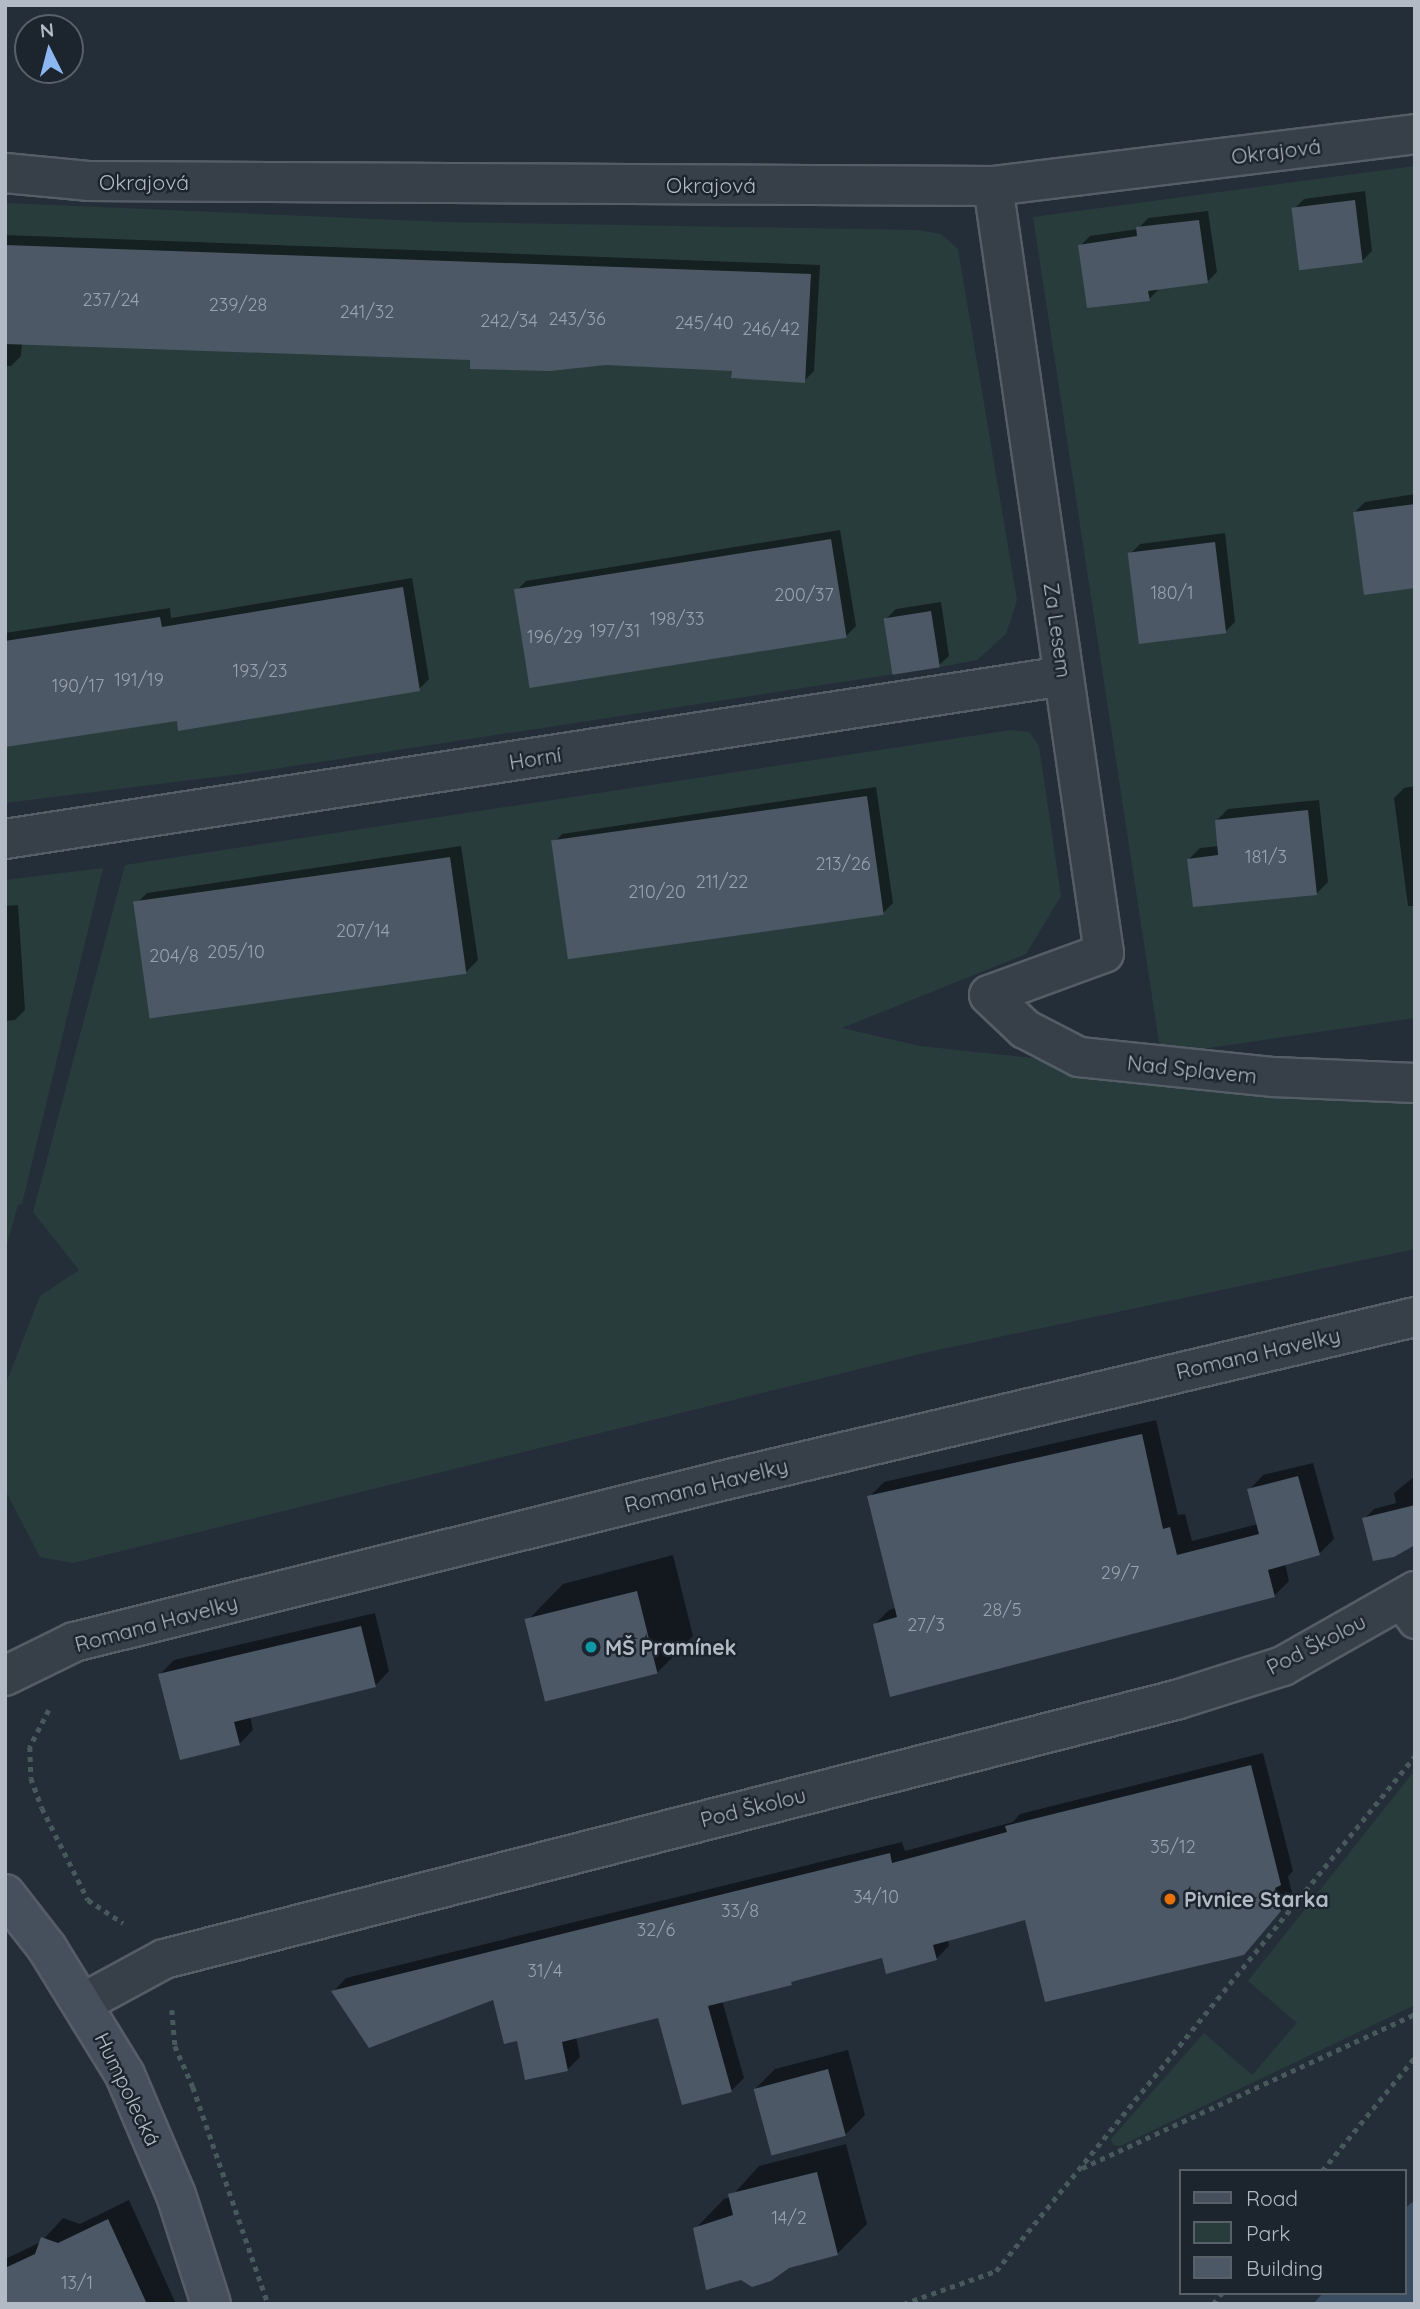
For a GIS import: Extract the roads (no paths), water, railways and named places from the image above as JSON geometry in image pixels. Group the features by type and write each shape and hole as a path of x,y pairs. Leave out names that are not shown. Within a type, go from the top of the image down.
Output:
{"main road":[{"name":"Humpolecká","path":"5,1894 47,1948 125,2075 150,2130 192,2239 211,2304"}],"street":[{"name":"Okrajová","path":"5,173 88,181 993,186 1415,134"},
{"name":"Za Lesem","path":"989,995 1104,953 993,186"},
{"name":"Horní","path":"5,839 1064,676"},
{"name":"Nad Splavem","path":"989,995 1025,1029 1079,1057 1274,1077 1415,1083"},
{"name":"Romana Havelky","path":"5,1676 74,1642 738,1476 1415,1317"},
{"name":"Pod Školou","path":"83,2003 164,1959 1176,1700 1283,1666 1409,1604"}],"water":[{"path":"1415,2200 1415,2304 1313,2304 1321,2295 1406,2295 1406,2207"}],"place":[{"name":"MŠ Pramínek","path":"591,1647"},
{"name":"Pivnice Starka","path":"1170,1899"}]}
